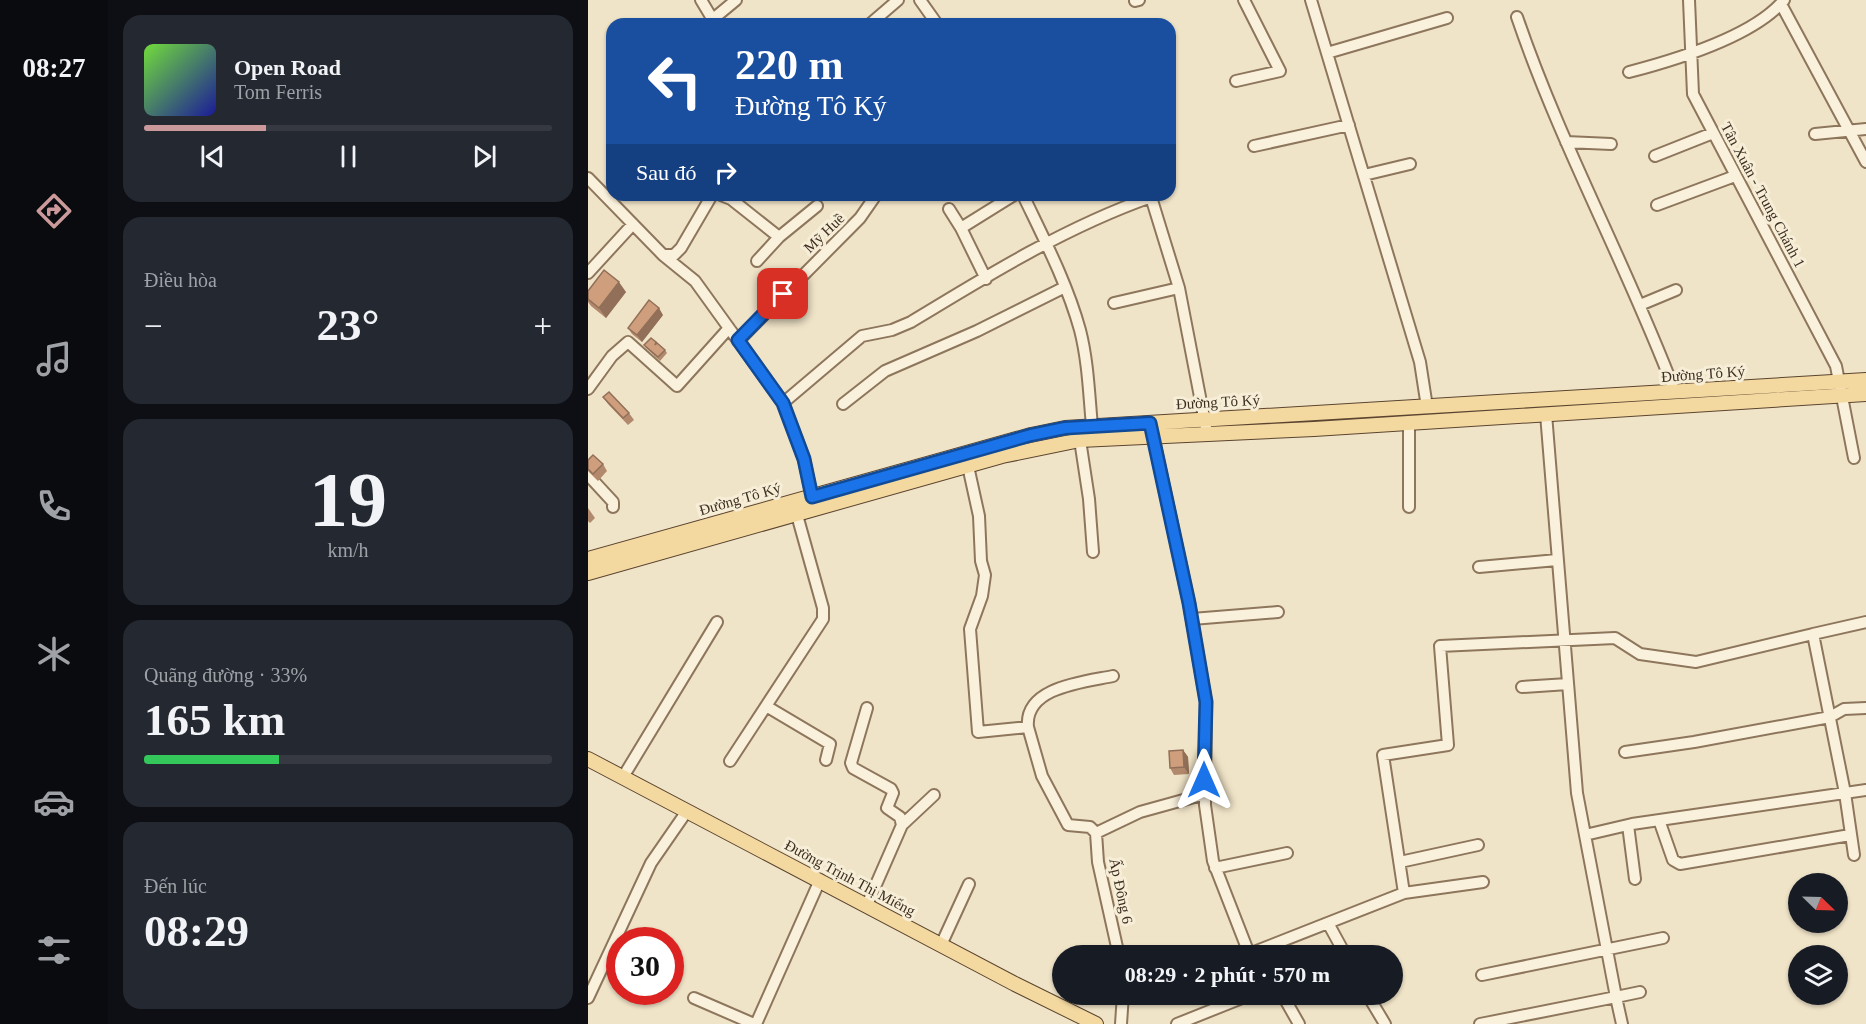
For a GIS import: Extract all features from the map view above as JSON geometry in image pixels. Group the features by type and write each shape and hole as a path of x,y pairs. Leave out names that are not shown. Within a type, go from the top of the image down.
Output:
{"main road":[{"name":"Đường Tô Ký","path":"588,573 968,466 1080,440 1152,430 1426,407 1866,380"},
{"name":"Đường Tô Ký","path":"1206,427 1409,423 1866,394"},
{"name":"Đường Tô Ký","path":"588,559 1031,435 1092,426 1152,430"},
{"name":"Đường Trịnh Thị Miếng","path":"588,759 1096,1024"}],"street":[{"path":"701,0 708,18"},
{"path":"715,18 736,0"},
{"path":"877,18 898,0"},
{"path":"920,0 933,18"},
{"path":"1236,81 1280,71 1244,0"},
{"path":"1311,0 1420,362 1426,407"},
{"name":"Tân Xuân - Trung Chánh 1","path":"1689,0 1693,94 1836,366 1854,458"},
{"path":"1629,72 1690,56 1773,14 1783,2 1847,130 1866,162"},
{"path":"1517,17 1536,73 1640,305 1675,392"},
{"path":"1327,53 1447,18"},
{"path":"1254,146 1349,125"},
{"path":"1815,134 1866,129"},
{"path":"1655,156 1713,133"},
{"path":"1566,142 1611,144"},
{"path":"1364,175 1410,164"},
{"path":"1657,205 1735,176"},
{"path":"588,178 606,196"},
{"path":"610,201 663,255 695,281 783,403 804,459 812,497"},
{"path":"663,255 674,255 681,248 708,201"},
{"path":"734,201 779,237"},
{"name":"Mỹ Huề","path":"738,340 860,218 872,201"},
{"path":"961,228 1004,201"},
{"path":"1026,201 1065,287 1080,331 1088,374 1092,426"},
{"path":"783,403 862,336 892,330 911,322 1047,244 1106,213 1140,201"},
{"path":"1152,201 1179,288 1206,427"},
{"path":"757,261 779,237 817,206"},
{"path":"949,209 986,279"},
{"path":"588,273 633,224"},
{"path":"843,404 885,372 1065,287"},
{"path":"1114,303 1179,288"},
{"path":"1640,305 1676,290"},
{"path":"588,388 612,356 628,342 677,386 729,328"},
{"path":"1546,414 1577,793 1622,1024"},
{"path":"1409,423 1409,507"},
{"path":"1152,430 1192,619 1206,702 1205,794 1215,868 1246,945"},
{"path":"1080,440 1089,499 1093,552"},
{"path":"968,466 979,516 981,561 985,575 982,596 970,629 978,744"},
{"path":"588,475 614,502 613,507"},
{"path":"730,761 823,619 823,609 797,515"},
{"path":"1479,567 1557,560"},
{"path":"1192,619 1278,612"},
{"path":"623,777 717,622"},
{"path":"1404,893 1383,755 1448,745 1440,646 1615,638 1640,654 1696,662 1866,622"},
{"path":"1813,634 1845,793 1854,855"},
{"path":"1113,676 1057,688 1032,706 1027,715 1028,727 1042,776 1068,825 1090,827 1096,833 1140,812 1205,794"},
{"path":"1522,687 1568,684"},
{"path":"766,706 830,744 826,760"},
{"path":"867,708 851,763 853,768 891,789 893,793 887,808 900,817 902,825"},
{"path":"1625,752 1830,717 1844,709 1866,708"},
{"path":"978,732 1028,727"},
{"path":"1585,835 1659,820 1866,790"},
{"path":"867,905 902,825 934,795"},
{"path":"588,998 651,863 687,810"},
{"path":"1659,820 1672,860 1680,864 1850,835"},
{"path":"1628,825 1635,879"},
{"name":"Ấp Đông 6","path":"1096,833 1098,862 1117,945"},
{"path":"1400,862 1478,845"},
{"path":"1215,868 1287,853"},
{"path":"694,998 755,1024 820,880"},
{"path":"1274,945 1404,893 1483,882"},
{"path":"941,945 969,884"},
{"path":"1328,923 1340,945"},
{"path":"1482,975 1663,938"},
{"path":"1480,1024 1640,992"},
{"path":"1121,1024 1122,1005"},
{"path":"1177,1024 1224,1005"},
{"path":"1288,1005 1299,1024"},
{"path":"1374,1005 1385,1024"}],"building":[{"path":"604,270 619,282 599,308 588,299 588,291"},
{"path":"649,300 659,308 637,335 628,328"},
{"path":"651,338 656,342 655,345 657,343 665,350 658,357 644,345"},
{"path":"609,392 629,413 623,418 603,397"},
{"path":"593,455 603,464 593,474 588,469 588,460"},
{"path":"1183,750 1184,767 1170,768 1169,751"}],"route":[{"path":"783,294 738,340 783,403 804,459 812,497 1031,435 1065,428 1150,423 1189,603 1206,702 1204,780"}]}
